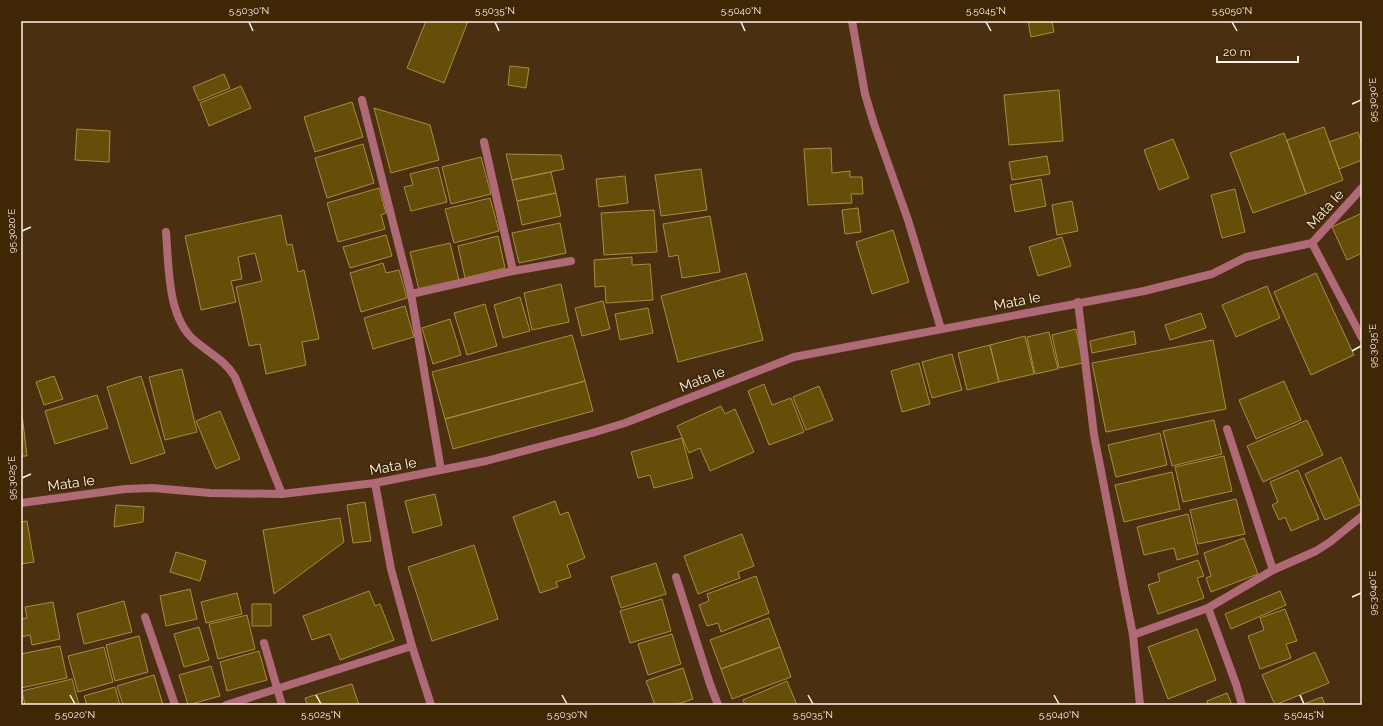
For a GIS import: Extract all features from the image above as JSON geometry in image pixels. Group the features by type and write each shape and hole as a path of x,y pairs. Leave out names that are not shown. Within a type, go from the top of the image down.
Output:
{"street":[{"path":"852,21 866,94 874,124 908,220 941,329"},
{"path":"362,100 411,294 441,470"},
{"path":"484,142 513,272"},
{"name":"Mata Ie","path":"21,503 125,489 153,488 210,493 282,494 375,483 486,460 605,429 794,357 1078,302 1144,291 1212,274 1246,257 1312,243 1362,188"},
{"path":"166,232 174,306 179,318 194,340 229,367 235,377 282,494"},
{"path":"1312,243 1362,338"},
{"path":"411,294 571,261"},
{"path":"1078,302 1094,435 1133,634 1140,705"},
{"path":"1227,429 1273,570"},
{"path":"375,483 391,569 412,646 431,705"},
{"path":"1133,634 1208,608 1273,570 1316,551 1330,542 1362,516"},
{"path":"676,577 718,705"},
{"path":"1208,608 1236,684 1242,705"},
{"path":"146,617 175,705"},
{"path":"264,643 282,705"},
{"path":"226,705 412,646"}],"building":[{"path":"426,21 468,21 444,83 407,68"},
{"path":"1028,21 1052,21 1054,32 1031,37"},
{"path":"510,66 529,68 526,88 508,85"},
{"path":"224,74 230,88 199,101 193,87"},
{"path":"241,86 251,108 209,126 200,103"},
{"path":"1059,90 1063,141 1009,145 1004,95"},
{"path":"352,102 363,137 315,152 304,117"},
{"path":"374,108 430,125 439,160 391,173"},
{"path":"1324,127 1343,180 1306,194 1287,140"},
{"path":"77,129 110,131 109,162 75,160"},
{"path":"1358,132 1362,144 1362,160 1339,169 1329,142"},
{"path":"1284,133 1306,194 1253,213 1230,153"},
{"path":"1173,139 1189,178 1159,190 1144,150"},
{"path":"363,144 374,183 327,198 315,158"},
{"path":"831,148 832,173 850,171 850,177 862,177 863,194 851,194 852,203 808,205 804,149"},
{"path":"506,154 561,155 564,169 512,180"},
{"path":"1047,156 1050,174 1012,180 1009,162"},
{"path":"481,157 491,194 451,204 442,167"},
{"path":"438,167 447,202 411,211 404,187 413,185 410,174"},
{"path":"701,169 707,210 661,216 655,175"},
{"path":"551,172 556,193 517,201 512,180"},
{"path":"625,176 628,203 599,207 596,179"},
{"path":"1041,179 1046,206 1015,212 1010,185"},
{"path":"379,188 386,213 381,215 385,229 338,242 327,203"},
{"path":"1235,189 1245,232 1222,238 1211,195"},
{"path":"556,193 561,216 522,225 517,201"},
{"path":"490,198 499,231 454,243 445,209"},
{"path":"1072,201 1078,231 1057,235 1052,205"},
{"path":"858,208 861,232 845,234 842,210"},
{"path":"654,210 657,252 604,255 601,213"},
{"path":"1362,213 1362,253 1347,260 1332,227"},
{"path":"281,215 287,245 292,244 298,272 304,270 319,339 302,342 306,365 266,374 260,344 249,346 236,287 262,281 255,253 238,257 242,279 231,281 236,302 201,310 185,236"},
{"path":"710,216 720,272 682,278 678,255 669,257 663,224"},
{"path":"560,223 566,253 519,263 512,233"},
{"path":"893,230 909,282 872,294 856,242"},
{"path":"386,235 392,256 350,268 343,247"},
{"path":"498,236 505,268 465,278 458,246"},
{"path":"1062,237 1071,266 1038,276 1029,247"},
{"path":"450,243 459,280 419,290 410,252"},
{"path":"632,257 632,265 650,264 653,300 606,303 605,286 595,287 594,260"},
{"path":"383,263 386,273 399,270 407,298 361,312 350,273"},
{"path":"746,273 763,340 678,362 661,296"},
{"path":"1316,273 1354,355 1311,375 1274,292"},
{"path":"561,284 569,322 532,330 524,293"},
{"path":"1267,286 1280,318 1236,337 1222,305"},
{"path":"520,297 530,331 503,338 494,305"},
{"path":"603,301 610,329 582,336 575,308"},
{"path":"485,304 497,346 467,355 454,313"},
{"path":"405,306 414,337 373,349 364,318"},
{"path":"648,308 653,333 620,340 615,314"},
{"path":"1201,313 1206,328 1170,340 1165,325"},
{"path":"450,319 461,355 433,364 422,328"},
{"path":"1076,329 1083,363 1059,368 1052,335"},
{"path":"1134,331 1136,344 1092,353 1090,341"},
{"path":"1049,332 1058,369 1035,374 1027,337"},
{"path":"572,335 585,381 445,419 432,372"},
{"path":"1025,336 1034,374 999,382 990,345"},
{"path":"1213,340 1226,409 1106,432 1092,363"},
{"path":"990,345 999,382 967,390 958,353"},
{"path":"952,354 962,390 932,398 922,362"},
{"path":"919,363 930,404 902,412 891,371"},
{"path":"182,369 197,432 165,440 149,377"},
{"path":"54,376 63,399 44,405 36,382"},
{"path":"141,376 165,453 131,464 107,387"},
{"path":"585,381 593,411 453,449 445,419"},
{"path":"1284,381 1301,420 1256,439 1239,400"},
{"path":"764,384 772,405 791,398 804,432 769,445 748,391"},
{"path":"819,386 833,420 806,430 793,397"},
{"path":"97,395 108,428 55,444 45,411"},
{"path":"21,406 27,456 21,456"},
{"path":"721,406 725,414 735,409 754,452 710,471 700,448 689,453 677,426"},
{"path":"220,411 240,459 216,469 196,421"},
{"path":"1214,420 1222,454 1172,466 1163,431"},
{"path":"1307,420 1323,455 1263,482 1247,446"},
{"path":"1160,433 1167,465 1116,477 1108,445"},
{"path":"682,438 693,478 654,488 650,475 638,478 631,452"},
{"path":"1224,456 1232,491 1183,502 1175,467"},
{"path":"1341,457 1361,504 1325,520 1305,474"},
{"path":"1298,470 1319,519 1291,531 1285,517 1279,520 1272,505 1278,502 1270,482"},
{"path":"1172,472 1180,509 1124,522 1115,485"},
{"path":"435,494 442,525 413,533 405,501"},
{"path":"1236,499 1245,534 1198,544 1190,510"},
{"path":"555,501 560,515 568,512 585,558 567,565 571,577 556,582 558,587 540,593 513,517"},
{"path":"365,502 371,541 353,543 347,505"},
{"path":"116,505 144,507 143,522 114,527"},
{"path":"1188,514 1198,554 1177,560 1174,548 1144,555 1137,527"},
{"path":"340,518 344,542 274,594 263,530"},
{"path":"27,521 34,562 21,564 21,522"},
{"path":"742,534 754,566 738,572 740,578 698,594 684,556"},
{"path":"1244,538 1258,574 1211,592 1206,578 1211,576 1204,553"},
{"path":"474,545 498,619 432,641 408,567"},
{"path":"176,552 206,561 200,581 170,572"},
{"path":"1198,560 1204,576 1197,578 1204,598 1158,614 1148,585 1160,581 1158,574"},
{"path":"656,563 666,594 621,608 611,577"},
{"path":"756,576 769,613 721,632 718,623 707,626 699,605 709,601 707,594"},
{"path":"190,589 197,619 166,626 160,596"},
{"path":"369,591 375,606 380,604 394,640 340,660 330,634 312,640 303,616"},
{"path":"1280,591 1286,605 1231,629 1225,614"},
{"path":"237,593 242,614 206,623 201,602"},
{"path":"662,599 671,631 630,643 620,611"},
{"path":"124,601 132,632 84,644 77,614"},
{"path":"53,602 60,639 32,645 30,635 21,637 21,619 27,618 25,607"},
{"path":"252,604 271,604 271,626 252,626"},
{"path":"1285,609 1297,641 1286,644 1291,658 1260,669 1248,636 1264,630 1260,618"},
{"path":"247,615 255,649 218,659 209,624"},
{"path":"769,618 780,647 721,669 710,640"},
{"path":"199,627 209,660 184,667 174,634"},
{"path":"1197,629 1216,680 1168,699 1148,647"},
{"path":"672,634 681,664 648,675 638,644"},
{"path":"139,636 148,672 115,681 106,645"},
{"path":"60,646 67,678 21,688 21,654"},
{"path":"104,647 113,682 78,692 68,656"},
{"path":"780,647 791,677 732,699 721,669"},
{"path":"259,651 267,680 227,691 220,662"},
{"path":"1315,652 1329,683 1275,705 1262,675"},
{"path":"211,666 220,696 188,705 179,675"},
{"path":"683,668 693,699 675,705 655,705 646,681"},
{"path":"154,675 163,705 123,705 117,686"},
{"path":"72,679 79,705 25,705 22,691"},
{"path":"787,681 797,705 745,705 743,700"},
{"path":"352,684 359,705 307,705 305,698"},
{"path":"115,687 120,705 87,705 84,696"},
{"path":"1227,693 1232,705 1208,705 1207,701"},
{"path":"1322,697 1325,705 1301,705"}]}
